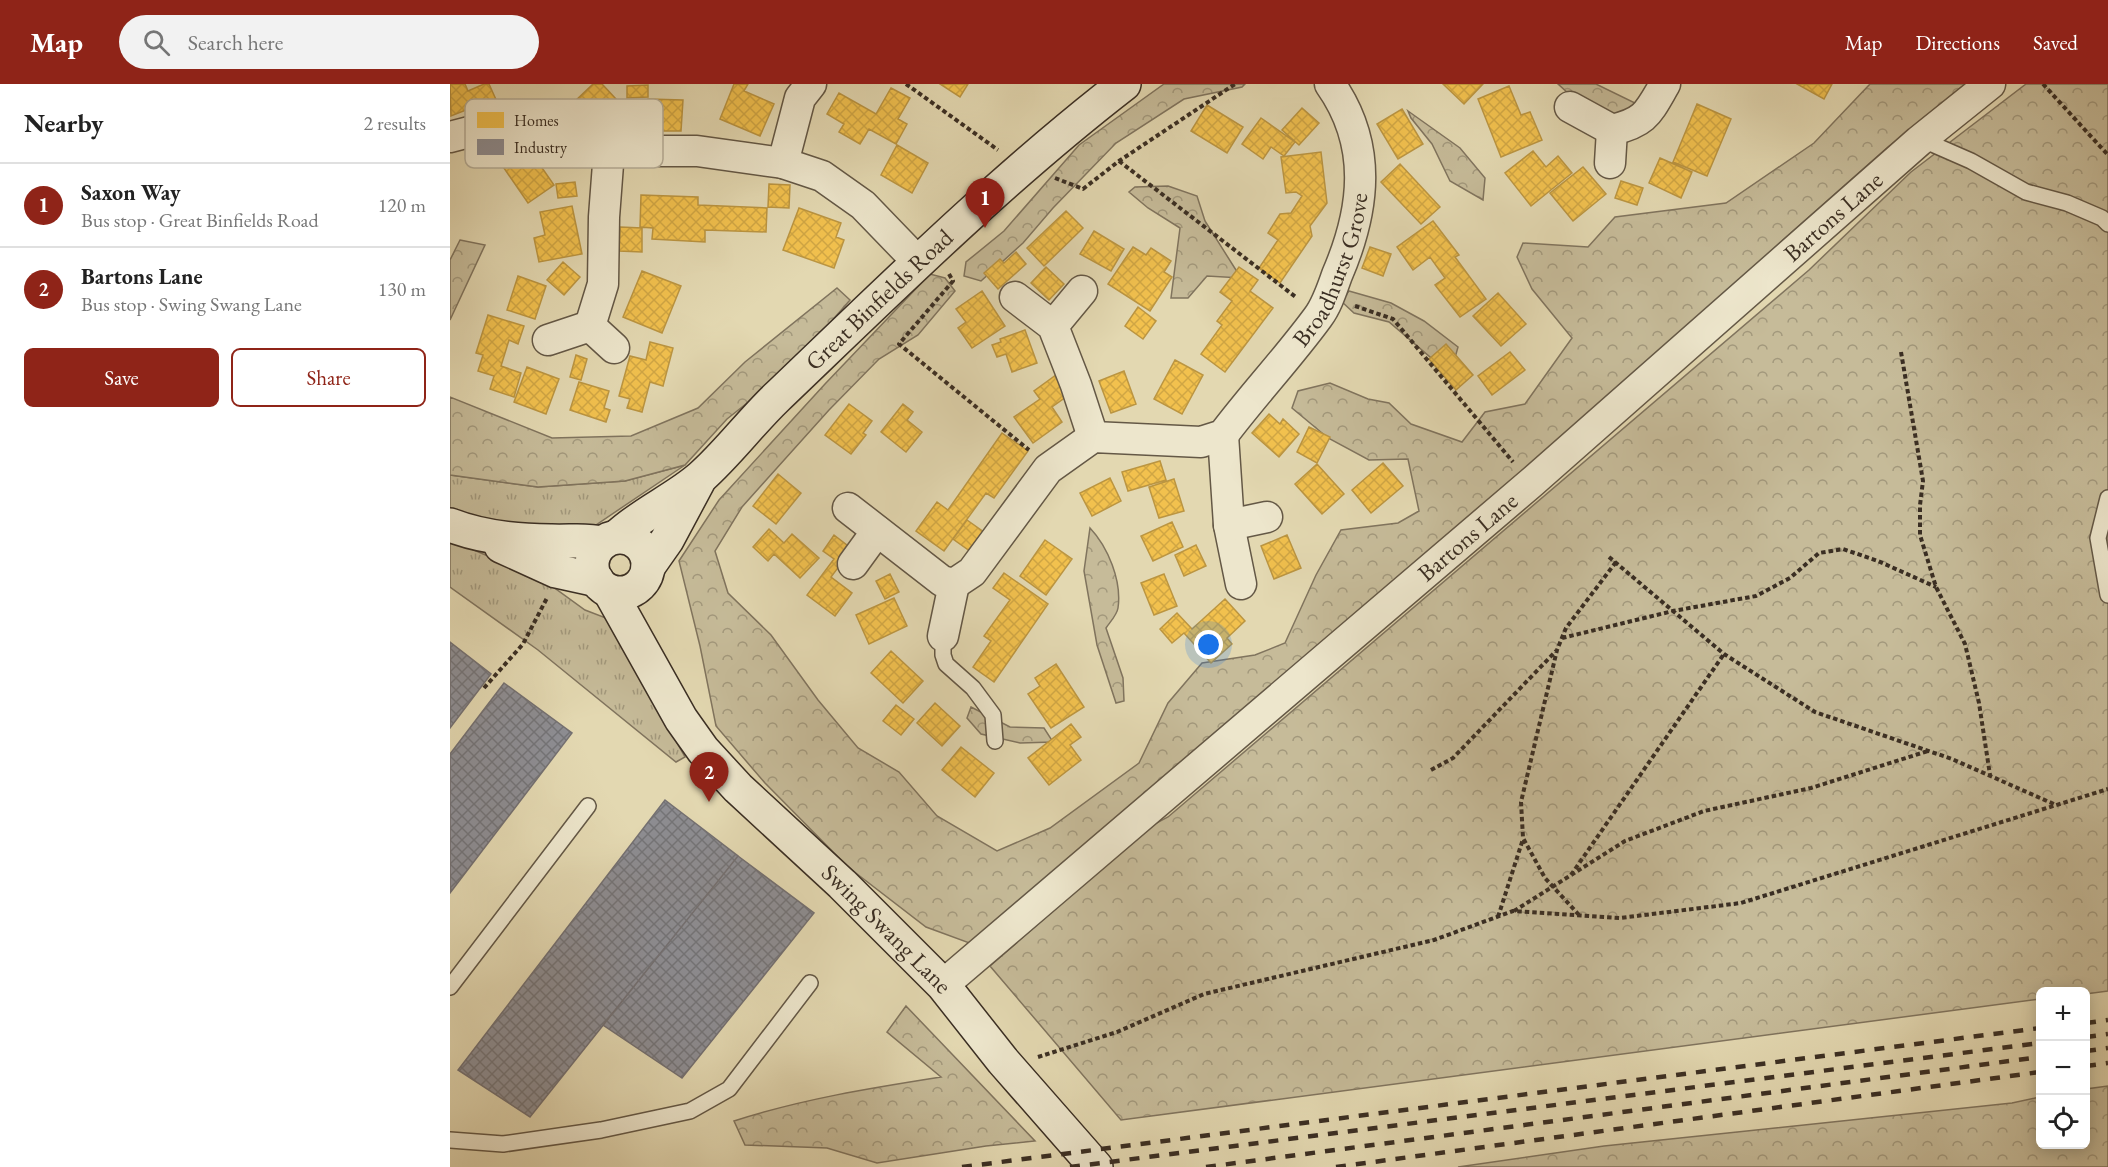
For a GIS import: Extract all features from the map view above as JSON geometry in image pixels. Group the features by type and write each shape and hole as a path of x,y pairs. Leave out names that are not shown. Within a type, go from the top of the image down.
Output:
{"street":[{"path":"783,163 800,98 811,84"},
{"name":"Great Binfields Road","path":"611,539 700,478 772,402 918,262 1024,165 1124,84"},
{"name":"Broadhurst Grove","path":"1223,435 1324,305 1351,244 1362,176 1360,155 1348,114 1330,84"},
{"path":"1570,107 1612,130 1634,125 1649,111 1665,84"},
{"name":"Bartons Lane","path":"943,985 1531,483 1919,141 1990,84"},
{"path":"1610,163 1612,130"},
{"path":"450,137 465,133"},
{"path":"663,151 697,151 783,163 822,176 863,205 918,262"},
{"path":"590,326 603,284 608,168"},
{"path":"1053,326 1083,291"},
{"path":"1015,297 1053,326 1093,437"},
{"path":"548,340 590,326"},
{"path":"590,326 614,348"},
{"path":"943,636 954,584 972,572 1048,469 1093,437 1201,442 1223,435 1229,525 1241,584"},
{"name":"Great Binfields Road","path":"645,575 667,540 700,478"},
{"path":"848,508 942,580 954,584"},
{"path":"1229,525 1267,518"},
{"path":"461,529 552,542 633,539 641,545 647,555 645,575 630,592 603,586 556,571 461,529"},
{"path":"853,564 877,531"},
{"path":"603,586 593,575 591,566 593,556 611,539"},
{"name":"Swing Swang Lane","path":"645,575 648,622 670,699"},
{"name":"Swing Swang Lane","path":"603,586 681,719 703,750 738,788 842,884 943,985 1003,1061 1096,1167"}],"lane":[{"path":"1919,141 1923,140 1971,161 2026,192 2067,203 2102,218 2108,224"},
{"path":"2108,498 2098,538 2108,595"},
{"path":"943,636 943,655 946,664 974,688 993,715 995,741"},
{"path":"450,987 588,806"},
{"path":"450,1140 503,1144 601,1130 690,1111 729,1089 810,983"}],"path":[{"path":"906,84 1014,161 1024,165"},
{"path":"1083,189 1119,161 1235,84"},
{"path":"2043,84 2108,155"},
{"path":"1119,161 1324,305 1393,319 1531,483"},
{"path":"953,282 899,344 1029,449 1048,469"},
{"path":"1901,352 1923,481 1920,535 1936,587 1965,644 1979,703 1990,776"},
{"path":"1562,638 1673,611 1756,596 1790,578 1819,553 1842,549 1878,561 1936,587"},
{"path":"1609,557 1724,654 1815,712 1928,751 2056,805"},
{"path":"1498,917 1523,838 1521,802 1557,650 1566,628 1616,562"},
{"path":"484,688 523,644 552,590"},
{"path":"1431,770 1453,758 1557,650"},
{"path":"1569,878 1724,654"},
{"path":"1003,1061 1028,1060 1117,1032 1204,994 1434,940 1514,911 1625,842 1704,811 1811,788 1928,751"},
{"path":"1514,911 1620,918 1741,903 2108,789"},
{"path":"1523,838 1545,878 1579,915"}],"green space":[{"path":"1164,84 1245,84 1242,87 1184,99 1116,143 1053,208 1023,243 981,281 964,276 966,262 1004,231 1079,145"},
{"path":"1558,84 1596,84 1635,103 1639,113 1627,120 1579,103"},
{"path":"1870,84 1969,84 1888,147 1784,239 1703,315 1533,463 972,944 926,927 848,867 765,783 716,726 700,646 679,561 719,500 930,274 945,278 955,291 918,335 879,359 829,410 742,507 715,551 728,593 771,635 818,700 858,748 899,772 937,816 997,851 1050,828 1139,763 1168,703 1202,663 1255,655 1285,643 1316,575 1341,530 1398,523 1419,511 1408,459 1369,460 1328,438 1292,408 1298,391 1330,383 1368,399 1389,403 1411,424 1462,442 1485,412 1525,404 1572,338 1532,289 1517,257 1523,243 1588,247 1615,217 1726,203 1814,143"},
{"path":"2026,84 2108,84 2108,991 2090,993 2090,987 2036,987 2036,1000 1121,1120 990,966 1149,827 1168,817 1809,270 1911,172"},
{"path":"1408,111 1460,148 1485,178 1483,200 1450,181 1432,144"},
{"path":"1168,186 1197,196 1205,221 1241,278 1207,276 1188,298 1171,298 1180,228 1148,208 1129,192 1135,187"},
{"path":"460,240 485,245 450,320 450,260"},
{"path":"837,288 850,300 789,370 727,419 685,465 625,481 538,487 450,475 450,397 552,438 631,436 698,408 745,362"},
{"path":"1349,291 1391,303 1424,321 1458,347 1453,365 1436,362 1389,322 1354,313 1341,301"},
{"path":"685,465 587,531 479,521 450,509 450,475 538,487 625,481"},
{"path":"1090,528 1108,555 1118,587 1117,611 1106,628 1123,678 1124,701 1116,703 1097,645 1084,571"},
{"path":"450,540 542,579 585,610 606,618 685,757 676,762 538,650 450,587"},
{"path":"971,707 1010,727 1044,728 1053,742 1020,743 981,734 967,718"},
{"path":"906,1006 1035,1141 986,1146 877,1163 827,1148 745,1145 734,1121 811,1100 941,1077 887,1032"},
{"path":"2108,1086 2108,1167 1458,1167 1604,1146 2012,1103 2036,1098 2036,1149 2090,1149 2090,1088"}],"building: Homes":[{"path":"450,84 465,84 468,91 489,84 496,99 465,99 465,110 451,116"},
{"path":"593,84 602,84 616,99 577,99"},
{"path":"734,84 748,84 744,91 774,104 760,136 720,119"},
{"path":"940,84 968,84 960,97"},
{"path":"1443,84 1483,84 1464,104"},
{"path":"1797,84 1832,84 1824,99"},
{"path":"648,85 648,97 627,98 627,86"},
{"path":"1509,86 1521,115 1530,112 1542,140 1501,157 1478,99"},
{"path":"891,88 910,98 898,119 907,124 896,144 869,129 860,144 839,132 844,124 827,114 839,93 876,114"},
{"path":"663,99 683,100 681,131 663,131"},
{"path":"1697,104 1731,119 1707,176 1673,162"},
{"path":"1207,105 1243,127 1227,153 1191,131"},
{"path":"1302,108 1319,123 1299,145 1282,130"},
{"path":"1402,109 1423,144 1398,159 1377,124"},
{"path":"1261,118 1295,142 1284,156 1271,147 1263,159 1242,144"},
{"path":"897,145 928,163 912,193 881,175"},
{"path":"1533,151 1546,167 1558,156 1572,173 1531,206 1505,173"},
{"path":"1321,152 1327,203 1310,226 1312,236 1280,283 1259,268 1278,240 1268,233 1280,214 1291,213 1302,196 1296,192 1286,193 1281,157"},
{"path":"1660,158 1692,172 1681,198 1649,183"},
{"path":"1400,164 1440,207 1421,224 1381,182"},
{"path":"1583,167 1606,194 1573,221 1550,193"},
{"path":"504,168 542,168 554,185 528,203"},
{"path":"1621,181 1643,188 1637,205 1615,198"},
{"path":"575,182 577,196 558,198 556,184"},
{"path":"769,184 790,185 789,208 768,207"},
{"path":"641,195 698,197 698,205 767,208 766,232 705,230 705,242 652,239 653,228 640,227"},
{"path":"572,206 582,254 539,262 534,238 545,235 540,212"},
{"path":"799,208 841,223 836,237 844,240 834,268 783,250"},
{"path":"1066,211 1083,228 1044,266 1027,248"},
{"path":"1433,221 1459,255 1455,257 1486,299 1460,317 1435,285 1445,278 1430,257 1413,270 1397,247"},
{"path":"620,227 642,228 642,252 619,251"},
{"path":"1094,231 1124,249 1111,271 1080,254"},
{"path":"1133,247 1146,255 1151,248 1171,261 1164,272 1172,277 1150,311 1108,284"},
{"path":"1370,247 1391,254 1383,276 1362,268"},
{"path":"1016,252 1026,264 998,289 984,273 1000,259 1004,263"},
{"path":"563,262 580,277 564,295 547,280"},
{"path":"1046,267 1064,284 1049,300 1031,283"},
{"path":"1239,267 1258,280 1250,291 1273,308 1225,372 1201,354 1222,325 1217,321 1232,301 1220,292"},
{"path":"642,271 681,286 662,333 623,317"},
{"path":"518,276 546,286 535,319 507,310"},
{"path":"982,291 1005,326 972,348 958,328 966,322 956,309"},
{"path":"1498,293 1526,324 1501,346 1473,316"},
{"path":"1138,307 1156,321 1143,339 1125,326"},
{"path":"488,315 524,326 518,344 509,340 501,366 521,373 514,397 490,389 494,376 478,371 483,355 476,353"},
{"path":"1025,330 1037,363 1012,372 1006,354 997,357 992,345 1001,342 1000,339"},
{"path":"650,342 673,348 663,386 650,382 642,412 627,408 630,399 619,396 630,356 646,360"},
{"path":"1446,344 1473,375 1456,390 1429,359"},
{"path":"1510,352 1525,370 1492,395 1478,376"},
{"path":"576,355 587,359 581,380 570,377"},
{"path":"1175,360 1203,375 1182,414 1154,399"},
{"path":"527,367 559,379 546,414 514,402"},
{"path":"1124,371 1136,404 1111,413 1099,381"},
{"path":"1060,372 1073,392 1052,407 1062,422 1033,443 1014,417 1040,399 1034,391"},
{"path":"579,382 609,391 604,408 610,410 606,422 570,410"},
{"path":"849,404 872,421 863,433 866,435 851,454 825,435"},
{"path":"903,404 913,412 907,420 922,432 906,452 881,432"},
{"path":"1269,414 1280,424 1283,419 1299,434 1279,457 1252,433"},
{"path":"1309,427 1330,437 1317,463 1297,452"},
{"path":"1002,433 1028,451 994,498 986,493 944,551 916,531 937,502 948,510"},
{"path":"1160,461 1166,480 1128,491 1122,472"},
{"path":"1383,463 1403,486 1371,513 1352,490"},
{"path":"1317,464 1344,494 1322,514 1295,484"},
{"path":"778,474 801,493 776,524 753,506"},
{"path":"1110,478 1121,501 1092,516 1080,493"},
{"path":"1174,479 1184,511 1159,518 1149,487"},
{"path":"967,520 988,535 974,554 953,539"},
{"path":"1172,522 1183,547 1153,561 1141,536"},
{"path":"769,529 784,543 792,534 819,558 800,578 774,554 768,561 753,547"},
{"path":"834,535 852,549 831,577 852,593 835,616 807,595 834,559 823,551"},
{"path":"1287,535 1301,568 1274,579 1261,546"},
{"path":"1045,540 1072,559 1046,595 1020,576"},
{"path":"1196,545 1206,566 1184,576 1175,555"},
{"path":"1004,573 1048,604 994,682 973,667 991,641 984,636 1010,600 993,588"},
{"path":"890,574 899,592 885,599 876,581"},
{"path":"1164,574 1177,606 1154,615 1141,583"},
{"path":"894,598 907,626 869,644 856,615"},
{"path":"1225,599 1245,621 1227,638 1232,644 1211,663 1184,633 1172,643 1160,629 1177,613 1192,629"},
{"path":"891,651 923,681 903,703 871,673"},
{"path":"1056,664 1084,707 1051,728 1028,694 1040,686 1035,678"},
{"path":"935,703 960,726 942,746 917,723"},
{"path":"896,705 914,719 901,735 883,721"},
{"path":"1071,724 1081,737 1070,745 1081,760 1049,785 1028,758"},
{"path":"961,747 994,773 975,797 942,770"}],"building: Industry":[{"path":"450,642 491,674 450,728"},
{"path":"504,683 572,733 450,893 450,754"},
{"path":"665,800 738,856 530,1117 458,1070"},
{"path":"738,856 814,913 682,1078 603,1025"}],"railway":[{"path":"2090,1022 2108,1020"},
{"path":"962,1167 2036,1029"},
{"path":"2090,1036 2108,1034"},
{"path":"1070,1167 2036,1044"},
{"path":"2090,1050 2108,1048"},
{"path":"1206,1167 2036,1058"},
{"path":"2090,1065 2108,1063"},
{"path":"1336,1167 2036,1073"}],"place":[{"name":"Saxon Way","path":"985,228"},
{"name":"Bartons Lane","path":"709,802"}]}
